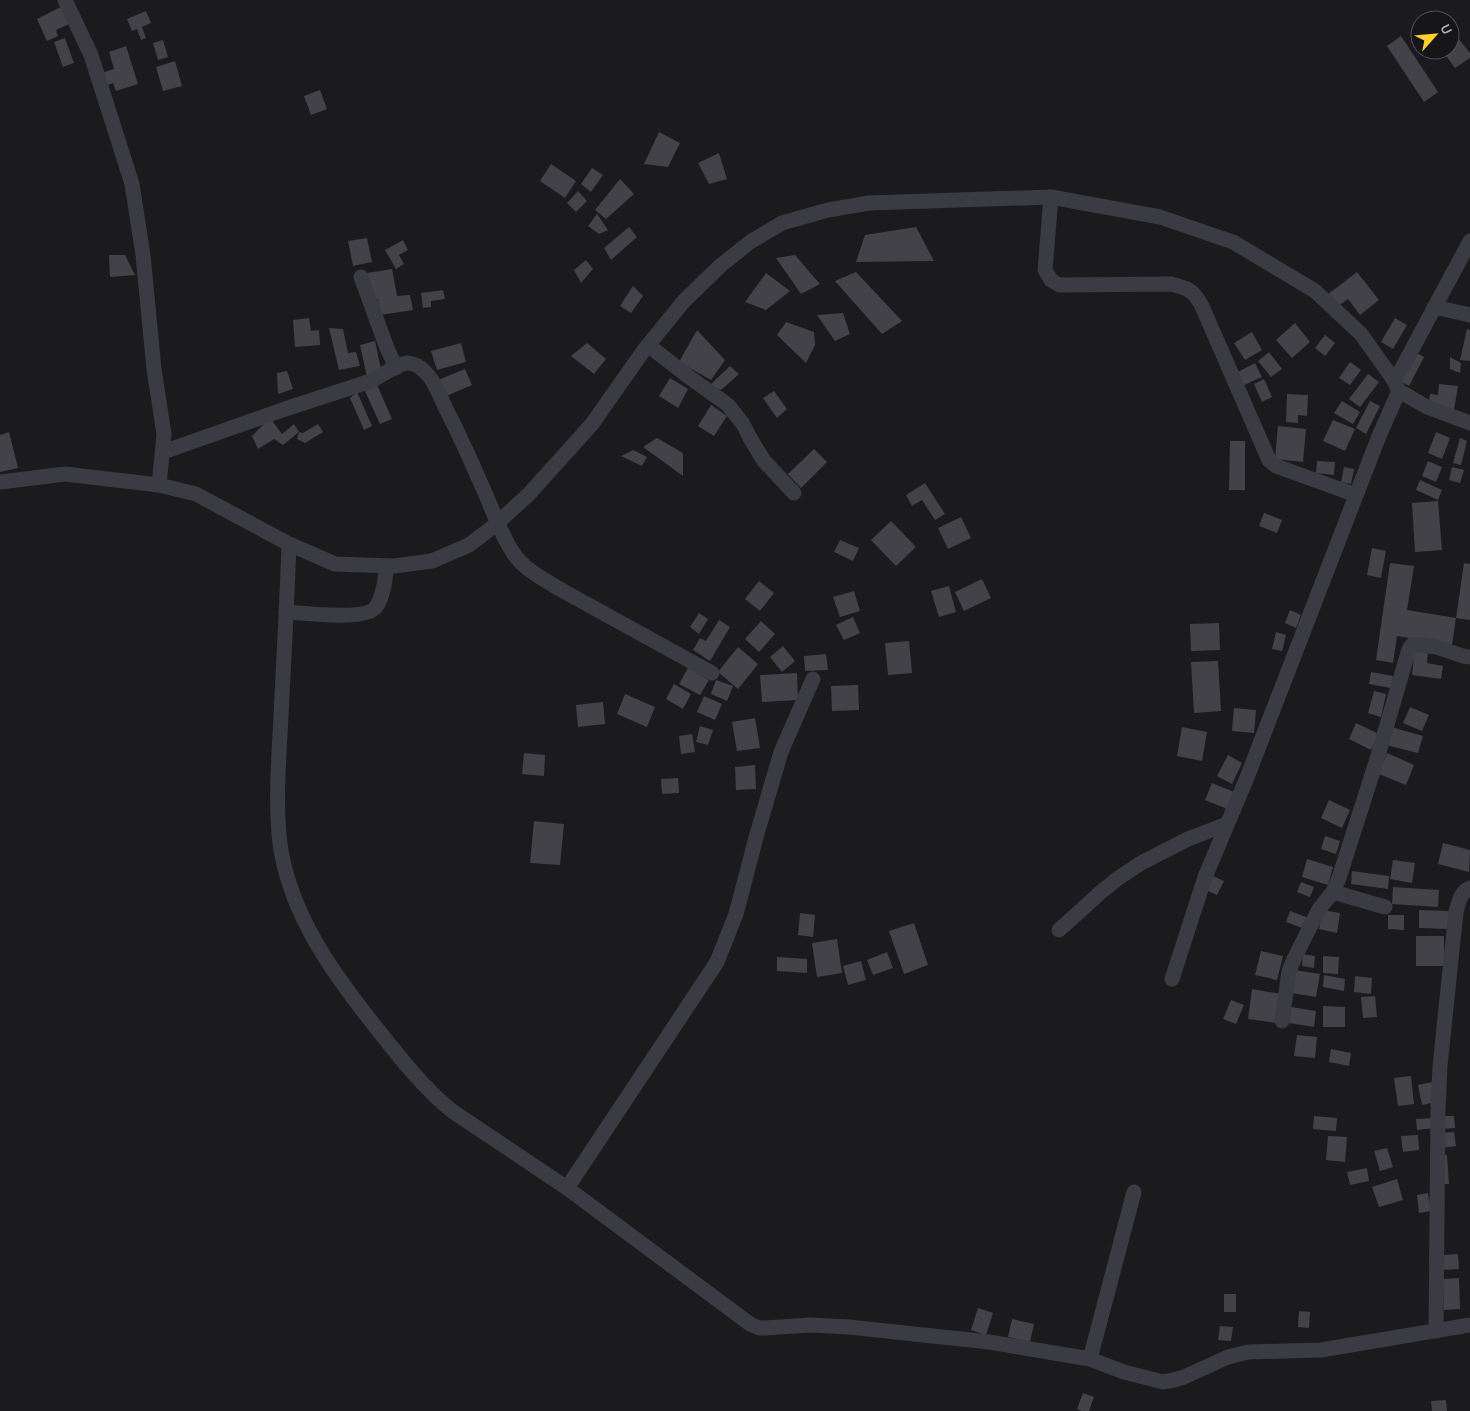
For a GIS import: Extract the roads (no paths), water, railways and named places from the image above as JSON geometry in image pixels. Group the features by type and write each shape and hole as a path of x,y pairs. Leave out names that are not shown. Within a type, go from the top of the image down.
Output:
{"street":[{"path":"66,0 91,55 132,184 144,263 154,374 164,427 159,485"},
{"path":"1051,197 1045,270 1050,280 1059,285 1171,284 1183,287 1194,293 1201,304 1269,460 1276,466 1356,495"},
{"path":"0,482 65,474 159,485 196,494 289,544 336,564 388,566 432,561 469,545 529,494 592,424 648,344 684,301 720,266 750,242 782,223 828,210 869,203 1051,197 1160,217 1233,242 1314,291 1361,334 1396,385 1428,407 1470,422"},
{"path":"1172,979 1205,877 1250,771 1379,436 1401,370 1470,241"},
{"path":"362,277 384,341 396,368"},
{"path":"1434,307 1470,315"},
{"path":"648,344 728,405 743,424 764,461 794,493"},
{"path":"163,452 377,379 407,363 416,365 429,377 461,438 497,522 512,551 522,564 544,580 712,673"},
{"path":"289,544 278,807 280,845 292,893 305,923 323,955 344,986 410,1071 452,1111 567,1188 750,1324 759,1328 810,1325 989,1342 1090,1359 1124,1372 1163,1382 1174,1380 1228,1357 1248,1352 1321,1350 1470,1325"},
{"path":"286,612 349,616 370,612 376,608 379,601 388,566"},
{"path":"1282,1021 1289,971 1319,909 1333,892 1339,878 1378,759 1409,649 1412,645 1423,645 1470,657"},
{"path":"567,1188 717,962 736,914 756,834 781,752 813,679"},
{"path":"1059,930 1117,878 1188,838 1227,824"},
{"path":"1436,1331 1440,1066 1456,912 1460,897 1465,890 1470,888"},
{"path":"1333,892 1385,908"},
{"path":"1090,1359 1134,1192"}]}
